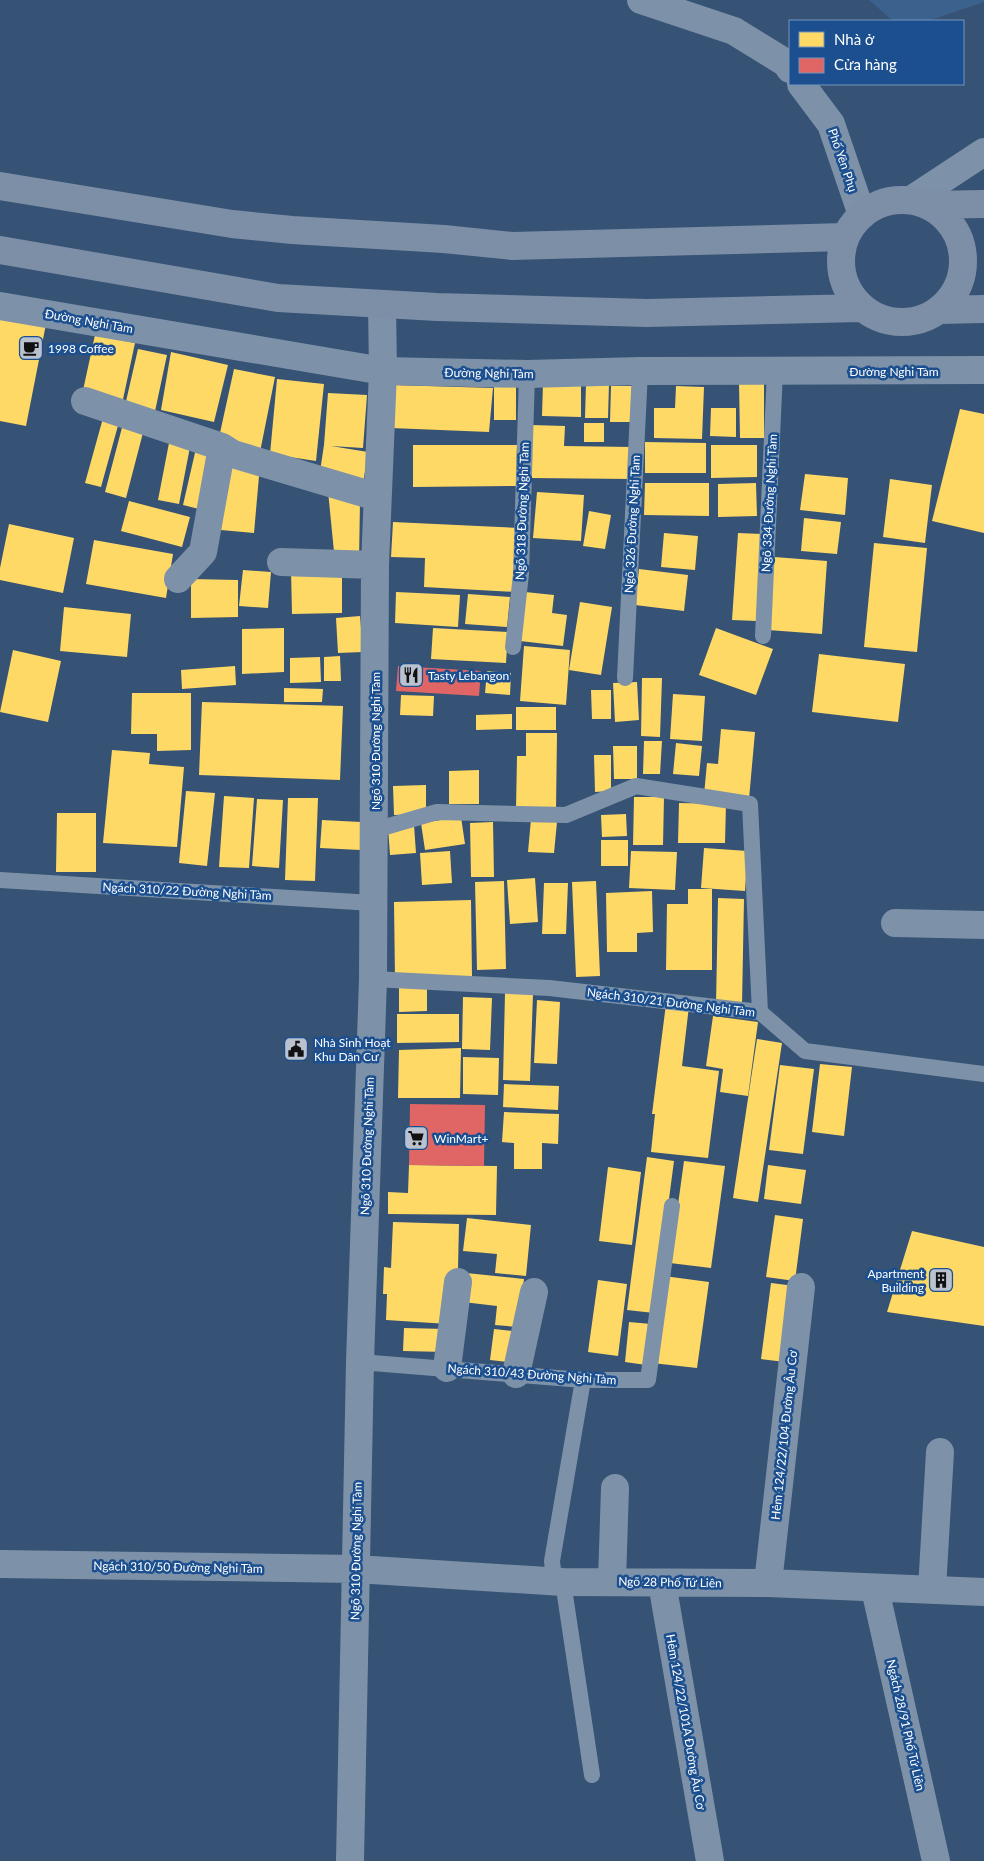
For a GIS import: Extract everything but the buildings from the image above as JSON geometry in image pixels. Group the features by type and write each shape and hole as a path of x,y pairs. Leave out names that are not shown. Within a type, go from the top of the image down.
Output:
{"main road":[{"path":"0,186 232,224 292,230 444,239 512,246 845,238"},
{"path":"919,203 938,212 954,227 962,246 962,275 953,295 939,310 920,320 899,323 879,318 861,308 850,294 842,278 840,261 845,238 850,228 862,215 876,205 893,200 919,203 984,204"},
{"path":"0,250 278,298 382,305 647,312 861,308"},
{"path":"939,310 984,309"}],"street":[{"path":"641,0 734,31 786,63 789,68"},
{"name":"Phố Yên Phụ","path":"802,85 831,124 862,215"},
{"path":"919,203 984,152"},
{"name":"Ngõ 310 Đường Nghi Tàm","path":"350,1861 360,1362 373,979 375,565 383,371 382,305"},
{"name":"Đường Nghi Tàm","path":"0,306 383,371 527,374 640,371 984,370"},
{"path":"86,401 222,447 233,454 377,497"},
{"path":"178,579 203,552 222,447"},
{"path":"281,562 375,565"},
{"path":"895,923 984,925"},
{"path":"447,1368 458,1282"},
{"name":"Hẻm 124/22/104 Đường Âu Cơ","path":"768,1583 801,1287"},
{"path":"516,1374 534,1292"},
{"path":"932,1589 940,1452"},
{"path":"612,1581 615,1488"},
{"name":"Ngách 310/50 Đường Nghi Tàm","path":"0,1564 356,1569"},
{"name":"Ngõ 28 Phố Tứ Liên","path":"356,1569 559,1581 768,1583 875,1589 932,1589 984,1592"},
{"name":"Hẻm 124/22/101A Đường Âu Cơ","path":"662,1582 710,1861"},
{"name":"Ngách 28/91 Phố Tứ Liên","path":"875,1589 936,1861"}],"lane":[{"name":"Ngõ 326 Đường Nghi Tàm","path":"625,678 640,371"},
{"name":"Ngõ 334 Đường Nghi Tàm","path":"763,636 775,371"},
{"name":"Ngõ 318 Đường Nghi Tàm","path":"513,647 520,574 527,374"},
{"path":"375,830 437,812 566,814 636,786 750,804 760,1012"},
{"name":"Ngách 310/22 Đường Nghi Tàm","path":"0,880 373,903"},
{"name":"Ngách 310/21 Đường Nghi Tàm","path":"373,979 549,988 760,1012 805,1051 984,1074"},
{"name":"Ngách 310/43 Đường Nghi Tàm","path":"360,1362 584,1380 648,1380 672,1206"},
{"path":"584,1380 552,1561 559,1581 592,1775"}],"water":[{"path":"869,0 984,0 984,2 931,20 892,20"}],"place":[{"name":"1998 Coffee","path":"31,348"},
{"name":"Tasty Lebangon","path":"411,675"},
{"name":"Nhà Sinh Hoạt Khu Dân Cư","path":"296,1049"},
{"name":"WinMart+","path":"416,1138"},
{"name":"Apartment Building","path":"941,1280"}]}
